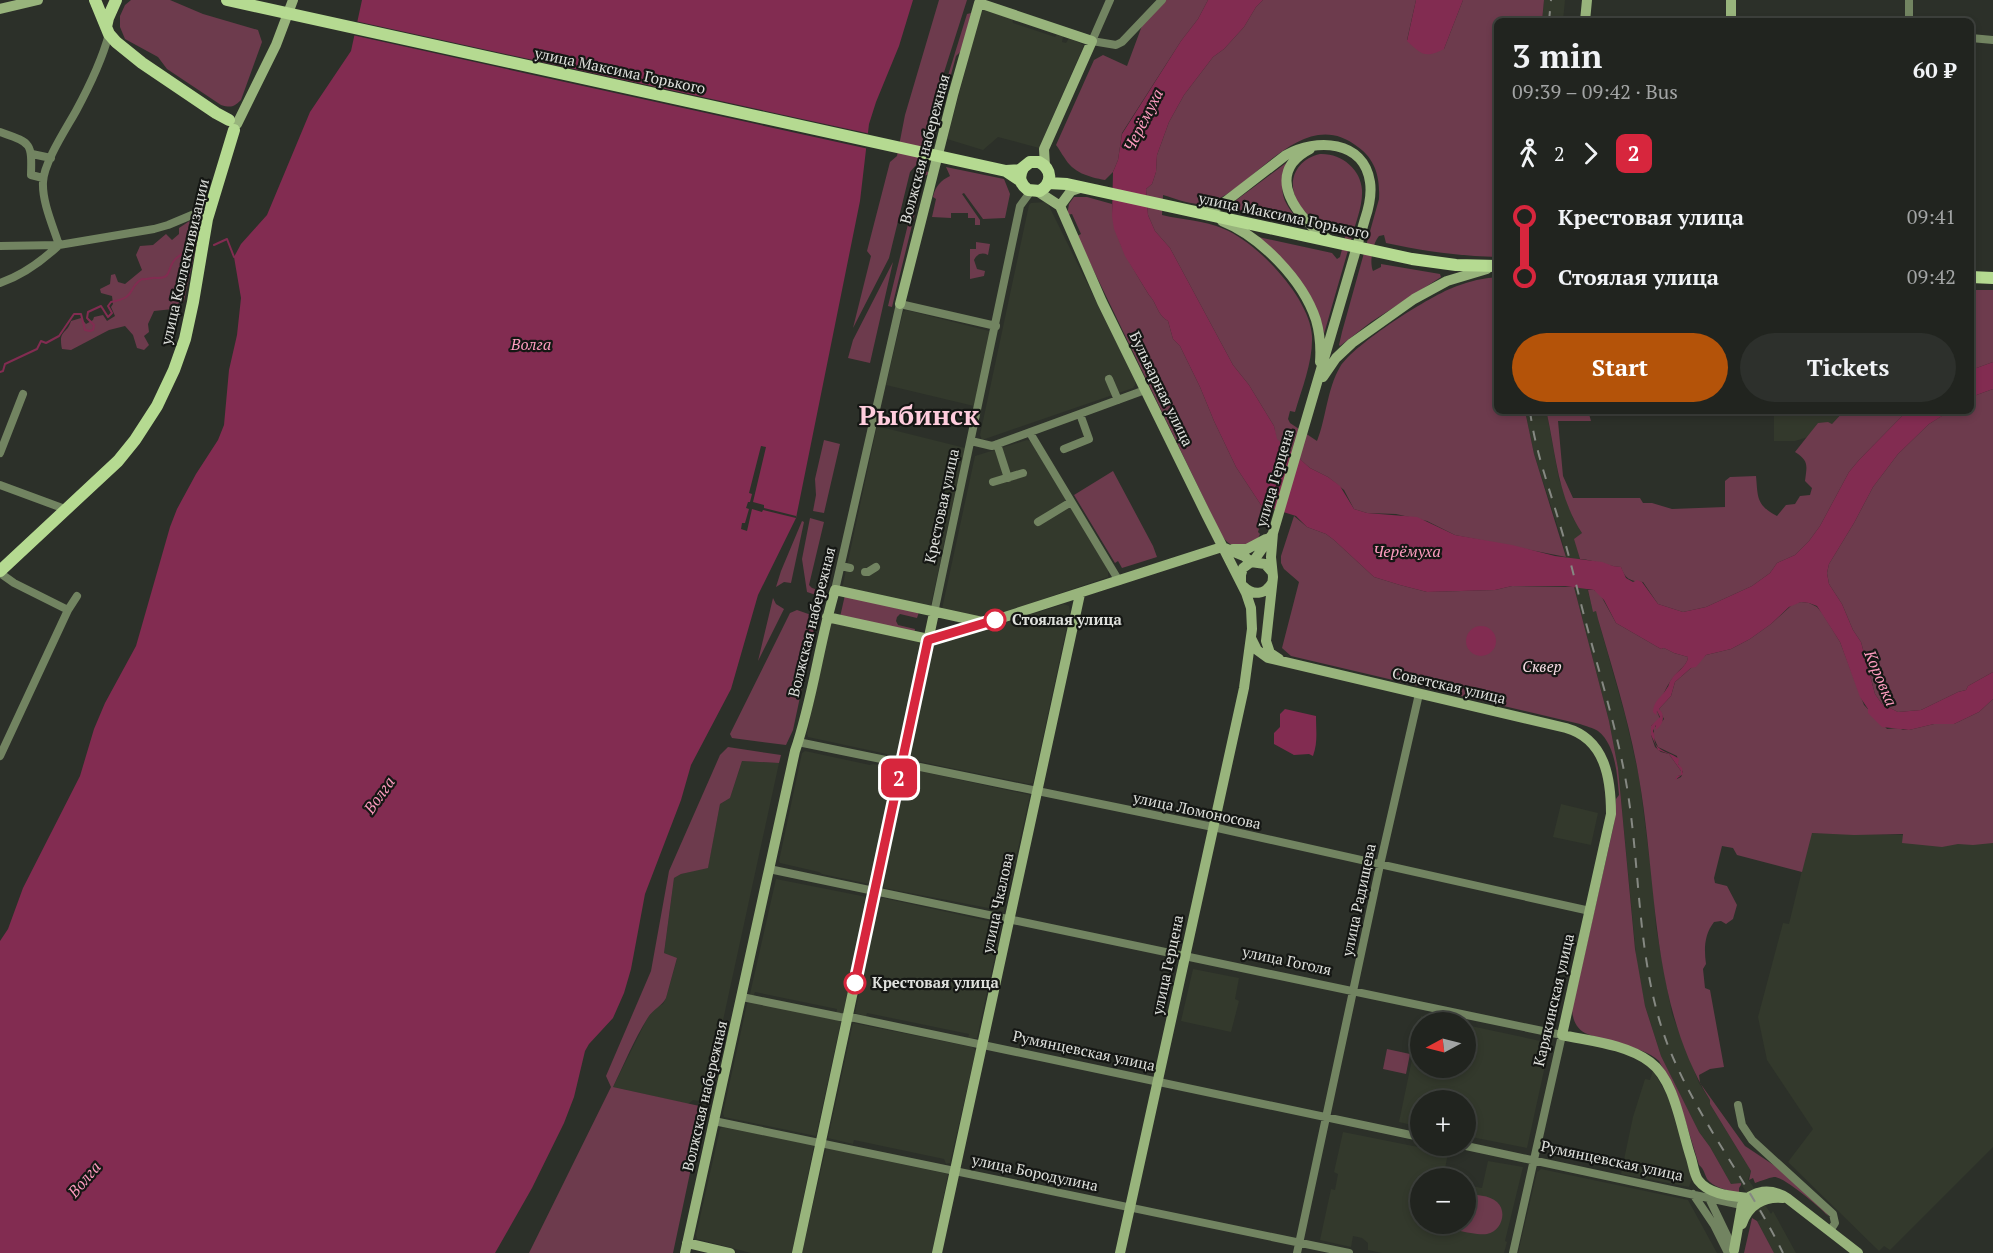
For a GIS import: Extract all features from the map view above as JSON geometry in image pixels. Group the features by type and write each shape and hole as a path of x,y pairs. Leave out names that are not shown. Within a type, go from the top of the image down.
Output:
{"main road":[{"path":"94,0 107,30 142,63 216,113 231,126"},
{"path":"99,0 107,2 114,0"},
{"path":"107,30 114,0"},
{"name":"улица Максима Горького","path":"227,0 1006,171 1024,171"},
{"name":"улица Коллективизации","path":"0,572 104,474 128,448 142,429 164,390 179,356 190,321 210,207 229,145 231,126"},
{"path":"1039,162 1048,175 1045,188 1034,191 1024,186 1024,171 1039,162"},
{"name":"улица Максима Горького","path":"1048,175 1067,184 1384,253 1448,264 1494,267"},
{"path":"1974,278 1993,278"}],"street":[{"path":"0,9 38,0"},
{"path":"231,126 285,24 293,0"},
{"path":"1024,171 1044,149 1110,0"},
{"path":"980,1 1092,41 1116,45 1122,42 1162,0"},
{"path":"1585,18 1587,0"},
{"path":"1731,0 1731,18"},
{"path":"1909,0 1909,18"},
{"name":"Волжская набережная","path":"686,1248 769,869 900,304 980,1"},
{"path":"59,245 44,195 43,178 97,66 107,30"},
{"path":"1974,38 1993,40"},
{"path":"0,132 29,145 32,154 31,175 43,178"},
{"path":"1193,212 1210,210 1221,205 1295,150 1314,145 1335,145 1350,151 1365,168 1370,182 1370,198 1315,393"},
{"path":"1335,145 1317,147 1305,152 1293,164 1287,183 1288,195 1296,210 1312,228 1335,242"},
{"path":"1044,149 1048,175"},
{"path":"32,154 51,158"},
{"path":"1034,191 1060,206 1071,191 1087,188"},
{"name":"Крестовая улица","path":"796,1253 875,891 898,762 934,613 1020,206 1034,191"},
{"name":"Бульварная улица","path":"1060,206 1078,250 1145,390 1242,584"},
{"path":"0,246 59,245 154,229 210,207"},
{"path":"1193,212 1224,222 1247,234 1283,268 1301,291 1313,312 1319,335 1320,358 1315,393"},
{"path":"0,283 17,277 36,265 59,245"},
{"path":"1315,393 1325,373 1341,352 1378,323 1421,294 1447,280 1494,268"},
{"path":"900,304 996,326"},
{"path":"1109,378 1118,400"},
{"path":"971,441 992,446 1145,390"},
{"name":"улица Герцена","path":"1245,683 1257,650 1272,576 1273,533 1315,393"},
{"path":"0,453 23,394"},
{"path":"1064,448 1089,439 1080,414"},
{"path":"1030,433 1119,581"},
{"path":"997,444 1008,478"},
{"path":"993,482 1023,472"},
{"path":"0,485 65,509"},
{"path":"1038,522 1071,502"},
{"path":"827,617 928,640 1225,548 1252,547 1273,533"},
{"path":"1272,576 1270,587 1260,593 1252,593 1242,584 1242,572 1273,533"},
{"path":"1225,548 1244,556 1251,562 1265,564 1272,576 1266,641 1270,653 1282,661"},
{"path":"841,566 850,568"},
{"path":"865,572 876,567"},
{"path":"0,572 33,594 68,610"},
{"name":"улица Герцена","path":"1120,1253 1245,683 1251,638 1251,608 1242,584"},
{"path":"835,590 987,623"},
{"name":"улица Чкалова","path":"938,1253 1080,594"},
{"path":"0,756 68,610 77,596"},
{"path":"1251,638 1257,650"},
{"name":"Советская улица","path":"1257,650 1265,657 1577,731 1588,738 1599,754"},
{"name":"Советская улица","path":"1251,666 1257,663 1282,661"},
{"name":"улица Радищева","path":"1297,1253 1380,864 1419,694"},
{"name":"улица Ломоносова","path":"798,742 1214,827 1590,911"},
{"name":"Карякинская улица","path":"1513,1253 1611,814 1610,788 1599,754"},
{"name":"улица Гоголя","path":"769,869 1562,1035 1623,1050 1644,1058 1654,1065 1664,1078 1672,1096 1698,1179 1709,1198 1731,1252"},
{"name":"Румянцевская улица","path":"742,997 982,1044 1410,1135"},
{"path":"1738,1105 1742,1125 1752,1140 1833,1214 1835,1223 1830,1231"},
{"name":"улица Бородулина","path":"714,1121 1349,1253"},
{"name":"Румянцевская улица","path":"1476,1148 1709,1198 1747,1203"},
{"name":"Румянцевская улица","path":"1698,1179 1709,1189 1747,1203"},
{"path":"1731,1252 1747,1203 1760,1192 1772,1191 1794,1203 1855,1252"},
{"path":"1693,1194 1731,1252"},
{"path":"686,1248 730,1253"}],"shaded area":[{"path":"1544,0 1565,0 1563,18 1542,18"},
{"path":"983,10 1012,18 1013,23 1055,37 1063,36 1062,42 1066,43 1069,38 1084,45 1039,148 998,137 983,150 947,139"},
{"path":"1045,202 1135,380 1135,385 1133,388 982,440 980,435 1029,205"},
{"path":"906,310 989,331 974,406 886,385 903,312"},
{"path":"1526,414 1547,414 1559,479 1573,518 1582,533 1575,540 1593,611 1596,611 1625,715 1639,776 1656,927 1672,1014 1699,1083 1751,1171 1748,1179 1771,1214 1773,1211 1796,1253 1774,1253 1757,1221 1763,1219 1741,1184 1731,1184 1699,1132 1661,1056 1645,1006 1637,966 1618,768 1609,721 1561,537 1534,454"},
{"path":"1774,414 1841,414 1832,424 1818,423 1808,437 1795,441 1774,441"},
{"path":"877,426 965,448 930,609 842,589"},
{"path":"1027,440 1031,441 1108,570 1108,577 981,620 942,609 975,456"},
{"path":"1064,604 1069,606 1070,612 1033,783 912,760 910,754 934,645"},
{"path":"832,622 921,641 896,756 808,737"},
{"path":"805,751 895,770 869,884 822,874 779,861 802,753"},
{"path":"742,761 779,763 707,1094 700,1095 699,1101 693,1100 688,1104 613,1087 648,1017 663,1004 666,998 677,959 664,953 674,878 708,867 720,804 730,798"},
{"path":"910,769 1030,795 1004,911 884,888 882,884 906,772"},
{"path":"1561,804 1598,813 1591,845 1553,837"},
{"path":"1811,833 1993,837 1993,1147 1890,1250 1884,1246 1879,1251 1788,1162 1813,1129 1767,1060 1758,1017 1783,923 1789,924"},
{"path":"776,879 867,897 843,1014 836,1014 837,1009 755,992 753,997 750,994"},
{"path":"883,898 1002,924 977,1038 968,1038 969,1034 867,1013 866,1016 855,1013 878,901"},
{"path":"1193,969 1239,978 1235,999 1239,1001 1231,1032 1181,1021"},
{"path":"751,1002 841,1021 816,1136 724,1117 747,1004"},
{"path":"853,1023 972,1047 976,1050 950,1163 946,1164 944,1159 854,1140 853,1144 828,1138"},
{"path":"1476,1027 1550,1043 1527,1148 1476,1138 1476,1090 1410,1090 1410,1125 1399,1122 1410,1069 1410,1078 1476,1078"},
{"path":"1653,1070 1668,1097 1692,1178 1689,1187 1621,1174 1633,1117 1645,1079 1650,1080"},
{"path":"722,1127 814,1145 792,1253 751,1253 697,1239 696,1235"},
{"path":"1343,1132 1410,1145 1410,1156 1447,1156 1445,1168 1410,1168 1410,1234 1476,1234 1476,1187 1482,1188 1488,1161 1523,1167 1504,1253 1382,1253 1368,1250 1368,1243 1362,1238 1353,1236 1351,1247 1320,1240 1331,1189 1335,1190 1338,1174 1334,1172"},
{"path":"826,1148 948,1174 932,1253 802,1253"},
{"path":"1541,1169 1688,1200 1717,1253 1518,1253 1537,1172"}],"green space":[{"path":"131,0 170,0 203,14 258,30 262,42 241,100 232,106 221,105 167,69 158,57 125,39 120,27 120,16 125,5"},
{"path":"939,0 967,0 917,164 910,172 889,258 853,328 871,256 867,251 890,162 897,156 905,115"},
{"path":"1166,0 1208,0 1198,19 1181,41 1122,133 1118,160 1113,172 1105,180 1082,173 1072,167 1056,145 1094,60 1103,55 1127,66 1143,23"},
{"path":"1263,0 1416,0 1407,40 1444,49 1463,0 1544,0 1542,18 1494,18 1494,257 1455,254 1386,243 1384,235 1379,236 1372,252 1373,271 1381,267 1381,264 1440,274 1441,277 1371,322 1340,346 1379,199 1376,170 1369,158 1358,147 1338,136 1319,135 1300,141 1229,193 1212,202 1193,203 1163,195 1162,215 1209,224 1237,236 1266,259 1292,289 1309,321 1312,346 1295,412 1290,411 1288,419 1290,423 1317,441 1332,385 1340,367 1348,357 1394,321 1430,299 1462,284 1494,277 1494,414 1526,414 1534,454 1566,557 1455,535 1427,521 1396,514 1367,513 1354,509 1344,490 1328,477 1310,468 1276,439 1274,426 1249,385 1233,365 1170,248 1155,231 1148,215 1146,189 1152,184 1156,172 1157,155 1169,122 1184,95 1213,57 1224,49 1244,27"},
{"path":"971,13 962,50 956,56 934,138 929,137 967,14"},
{"path":"1320,154 1342,159 1354,169 1361,182 1362,190 1358,215 1324,334 1320,318 1258,237 1332,253 1337,259 1340,257 1345,238 1343,227 1337,224 1337,232 1308,215 1298,203 1294,191 1296,170 1306,160"},
{"path":"1290,160 1284,179 1283,193 1288,206 1301,223 1298,225 1230,209 1233,207 1231,204"},
{"path":"946,167 1004,179 1010,194 1005,218 983,219 964,193 962,194 980,220 980,225 975,225 975,218 968,218 968,213 951,213 951,218 932,217 936,199 933,197 935,190 950,176"},
{"path":"921,171 930,172 924,176 892,307 888,306"},
{"path":"1074,197 1087,197 1112,204 1115,229 1124,252 1159,312 1168,321 1173,339 1180,346 1236,467 1261,505 1266,507 1256,542 1236,546 1228,543 1221,534 1077,236 1081,234 1072,214 1067,215 1069,204"},
{"path":"191,220 197,221 200,229 184,301 173,309 154,311 148,324 149,332 144,336 149,345 144,350 137,348 133,335 125,326 109,330 71,350 62,349 61,338 71,321 81,318 86,324 94,317 103,315 107,321 115,316 111,307 112,296 101,293 100,289 110,284 111,275 115,274 118,282 125,284 142,270 136,255 140,246 153,245 166,234 172,240 179,234 179,228"},
{"path":"976,242 990,244 988,255 980,254 974,260 977,269 985,271 984,276 970,279 970,249 976,249"},
{"path":"893,262 870,363 848,358 853,340"},
{"path":"1974,290 1993,290 1993,362 1974,369"},
{"path":"1993,389 1993,672 1968,686 1966,690 1921,710 1898,712 1882,704 1875,694 1861,642 1829,584 1827,573 1829,564 1873,487 1898,454 1929,424 1945,414 1974,414 1974,396"},
{"path":"1547,414 1589,414 1591,421 1558,421 1563,476 1573,498 1640,498 1643,503 1652,503 1672,509 1725,507 1725,481 1730,477 1756,476 1759,500 1765,508 1777,516 1786,505 1795,504 1800,496 1810,495 1812,488 1805,481 1806,464 1803,458 1795,452 1818,423 1832,424 1841,414 1904,414 1849,472 1820,526 1795,555 1777,563 1770,573 1752,586 1706,607 1683,612 1658,604 1643,582 1629,579 1621,567 1580,559 1574,539 1582,533 1568,505"},
{"path":"824,440 840,444 824,513 813,511 816,495 815,479"},
{"path":"1113,471 1157,557 1122,568 1118,561 1115,563 1074,495"},
{"name":"Сквер","path":"1294,516 1307,527 1326,534 1334,540 1374,577 1427,592 1495,590 1512,586 1574,587 1609,721 1618,768 1635,949 1645,1006 1661,1056 1699,1132 1731,1184 1741,1183 1739,1192 1720,1188 1707,1179 1699,1165 1677,1094 1659,1061 1634,1048 1585,1033 1577,1026 1573,1017 1572,1010 1614,824 1616,799 1619,795 1609,744 1596,730 1580,724 1291,656 1282,648 1299,582 1284,569 1281,556"},
{"path":"810,518 824,522 809,585 821,591 819,596 807,592 802,559"},
{"path":"802,521 804,522 791,583 784,582 776,587 781,571"},
{"path":"1588,590 1594,590 1600,594 1616,623 1661,649 1664,648 1688,657 1670,681 1662,697 1656,712 1660,719 1651,726 1655,747 1669,754 1681,771 1677,779 1681,777 1683,772 1678,764 1677,756 1658,747 1654,738 1654,727 1657,726 1656,729 1664,719 1659,709 1671,696 1675,682 1706,655 1731,649 1750,639 1793,604 1809,603 1822,613 1840,642 1864,705 1887,729 1909,730 1934,724 1954,724 1979,712 1993,699 1993,843 1942,847 1902,843 1903,834 1812,833 1802,872 1737,855 1733,848 1722,846 1714,878 1715,883 1727,886 1737,905 1733,919 1726,924 1721,921 1714,922 1708,932 1706,964 1703,969 1705,988 1710,990 1724,1067 1710,1069 1699,1075 1700,1080 1676,1024 1666,984 1639,778 1626,718"},
{"path":"845,595 919,612 917,618 900,614 896,621 898,625 915,629 914,634 840,617"},
{"path":"773,598 776,604 784,609 758,661"},
{"path":"797,610 817,617 793,730 786,745 732,738 730,734 790,613"},
{"path":"728,747 781,755 779,763 742,761 730,798 720,804 708,868 681,874 674,878 664,953 677,958 666,998 647,1019 613,1087 704,1107 673,1253 529,1253 611,1087 606,1076 651,971 669,871 720,755"},
{"path":"1387,1049 1410,1054 1406,1074 1383,1069"},
{"path":"1704,1089 1745,1146 1781,1170 1829,1217 1779,1178 1772,1177 1755,1183 1753,1178 1749,1180 1751,1171 1710,1104"},
{"path":"1476,1195 1494,1200 1502,1211 1499,1226 1487,1234 1476,1234"},
{"path":"1752,1218 1757,1221 1774,1253 1744,1253"}],"water":[{"name":"Волга","path":"362,0 913,0 899,46 869,124 860,201 796,518 758,595 731,689 691,765 681,800 645,894 631,969 624,993 613,1018 585,1051 574,1097 564,1123 532,1188 495,1253 0,1253 0,941 8,929 23,888 80,776 94,729 105,703 136,646 177,509 218,440 224,425 229,370 237,335 241,298 234,257 241,244 267,215 310,112 351,51"},
{"name":"Черёмуха","path":"1208,0 1263,0 1244,27 1224,49 1213,57 1184,95 1169,122 1157,155 1156,172 1152,184 1146,189 1148,215 1155,231 1170,248 1233,365 1249,385 1274,426 1277,439 1310,468 1340,486 1354,509 1367,513 1417,517 1455,535 1621,567 1626,578 1633,582 1637,580 1642,582 1658,604 1683,612 1706,607 1752,586 1770,573 1777,563 1795,555 1820,526 1849,472 1904,414 1945,414 1929,424 1898,454 1873,487 1829,564 1827,573 1829,584 1861,642 1875,694 1882,704 1898,712 1921,710 1966,690 1968,686 1993,672 1993,699 1979,712 1954,724 1934,724 1909,730 1882,727 1868,713 1840,642 1817,606 1801,602 1789,607 1750,639 1731,649 1706,655 1696,667 1691,668 1675,682 1671,696 1659,709 1663,717 1662,723 1656,730 1656,725 1653,731 1658,747 1679,759 1678,764 1683,774 1675,780 1681,775 1681,771 1669,754 1658,750 1651,735 1651,726 1660,717 1657,711 1656,715 1653,712 1654,705 1673,677 1686,664 1688,657 1664,648 1661,649 1616,623 1604,600 1594,590 1565,586 1512,586 1495,590 1427,592 1374,577 1326,534 1307,527 1296,516 1261,505 1236,467 1180,346 1173,339 1168,321 1159,312 1125,256 1114,229 1112,216 1113,172 1118,160 1122,134 1181,41 1198,19"},
{"path":"1416,0 1463,0 1444,49 1432,54 1424,54 1407,41"},
{"path":"1993,362 1993,389 1974,396 1974,369"},
{"path":"1481,626 1492,630 1496,641 1492,652 1481,656 1470,652 1466,641 1470,630"},
{"path":"1285,709 1316,716 1316,741 1313,756 1294,755 1274,744 1274,733 1280,727 1280,714"}],"pier":[{"path":"355,21 871,134 869,149 352,35"},
{"path":"761,446 766,447 753,502 764,505 764,508 796,516 796,518 752,509 747,531 741,529 749,509 746,508 752,494 749,493"}],"waterway":[{"path":"214,245 227,239 236,257"},
{"path":"0,372 3,371 5,364 37,349 41,341 46,343 59,336 74,314 81,314 85,330 93,330 94,325 87,318 88,312 101,306 108,317 112,313 108,306 111,302 125,298 142,279 167,276 174,260 185,252"}],"railway":[{"path":"1549,18 1551,0"},
{"path":"1530,414 1539,454 1568,552 1623,766 1629,800 1644,941 1656,1010 1667,1043 1692,1097 1783,1253"}],"bus line":[{"name":"2","path":"855,983 928,640 995,620"}],"place":[{"name":"Стоялая улица","path":"995,620"},
{"name":"Крестовая улица","path":"855,983"}],"district":[{"name":"Рыбинск","path":"919,416"}],"water label":[{"name":"Коровка","path":"1881,678"}]}
